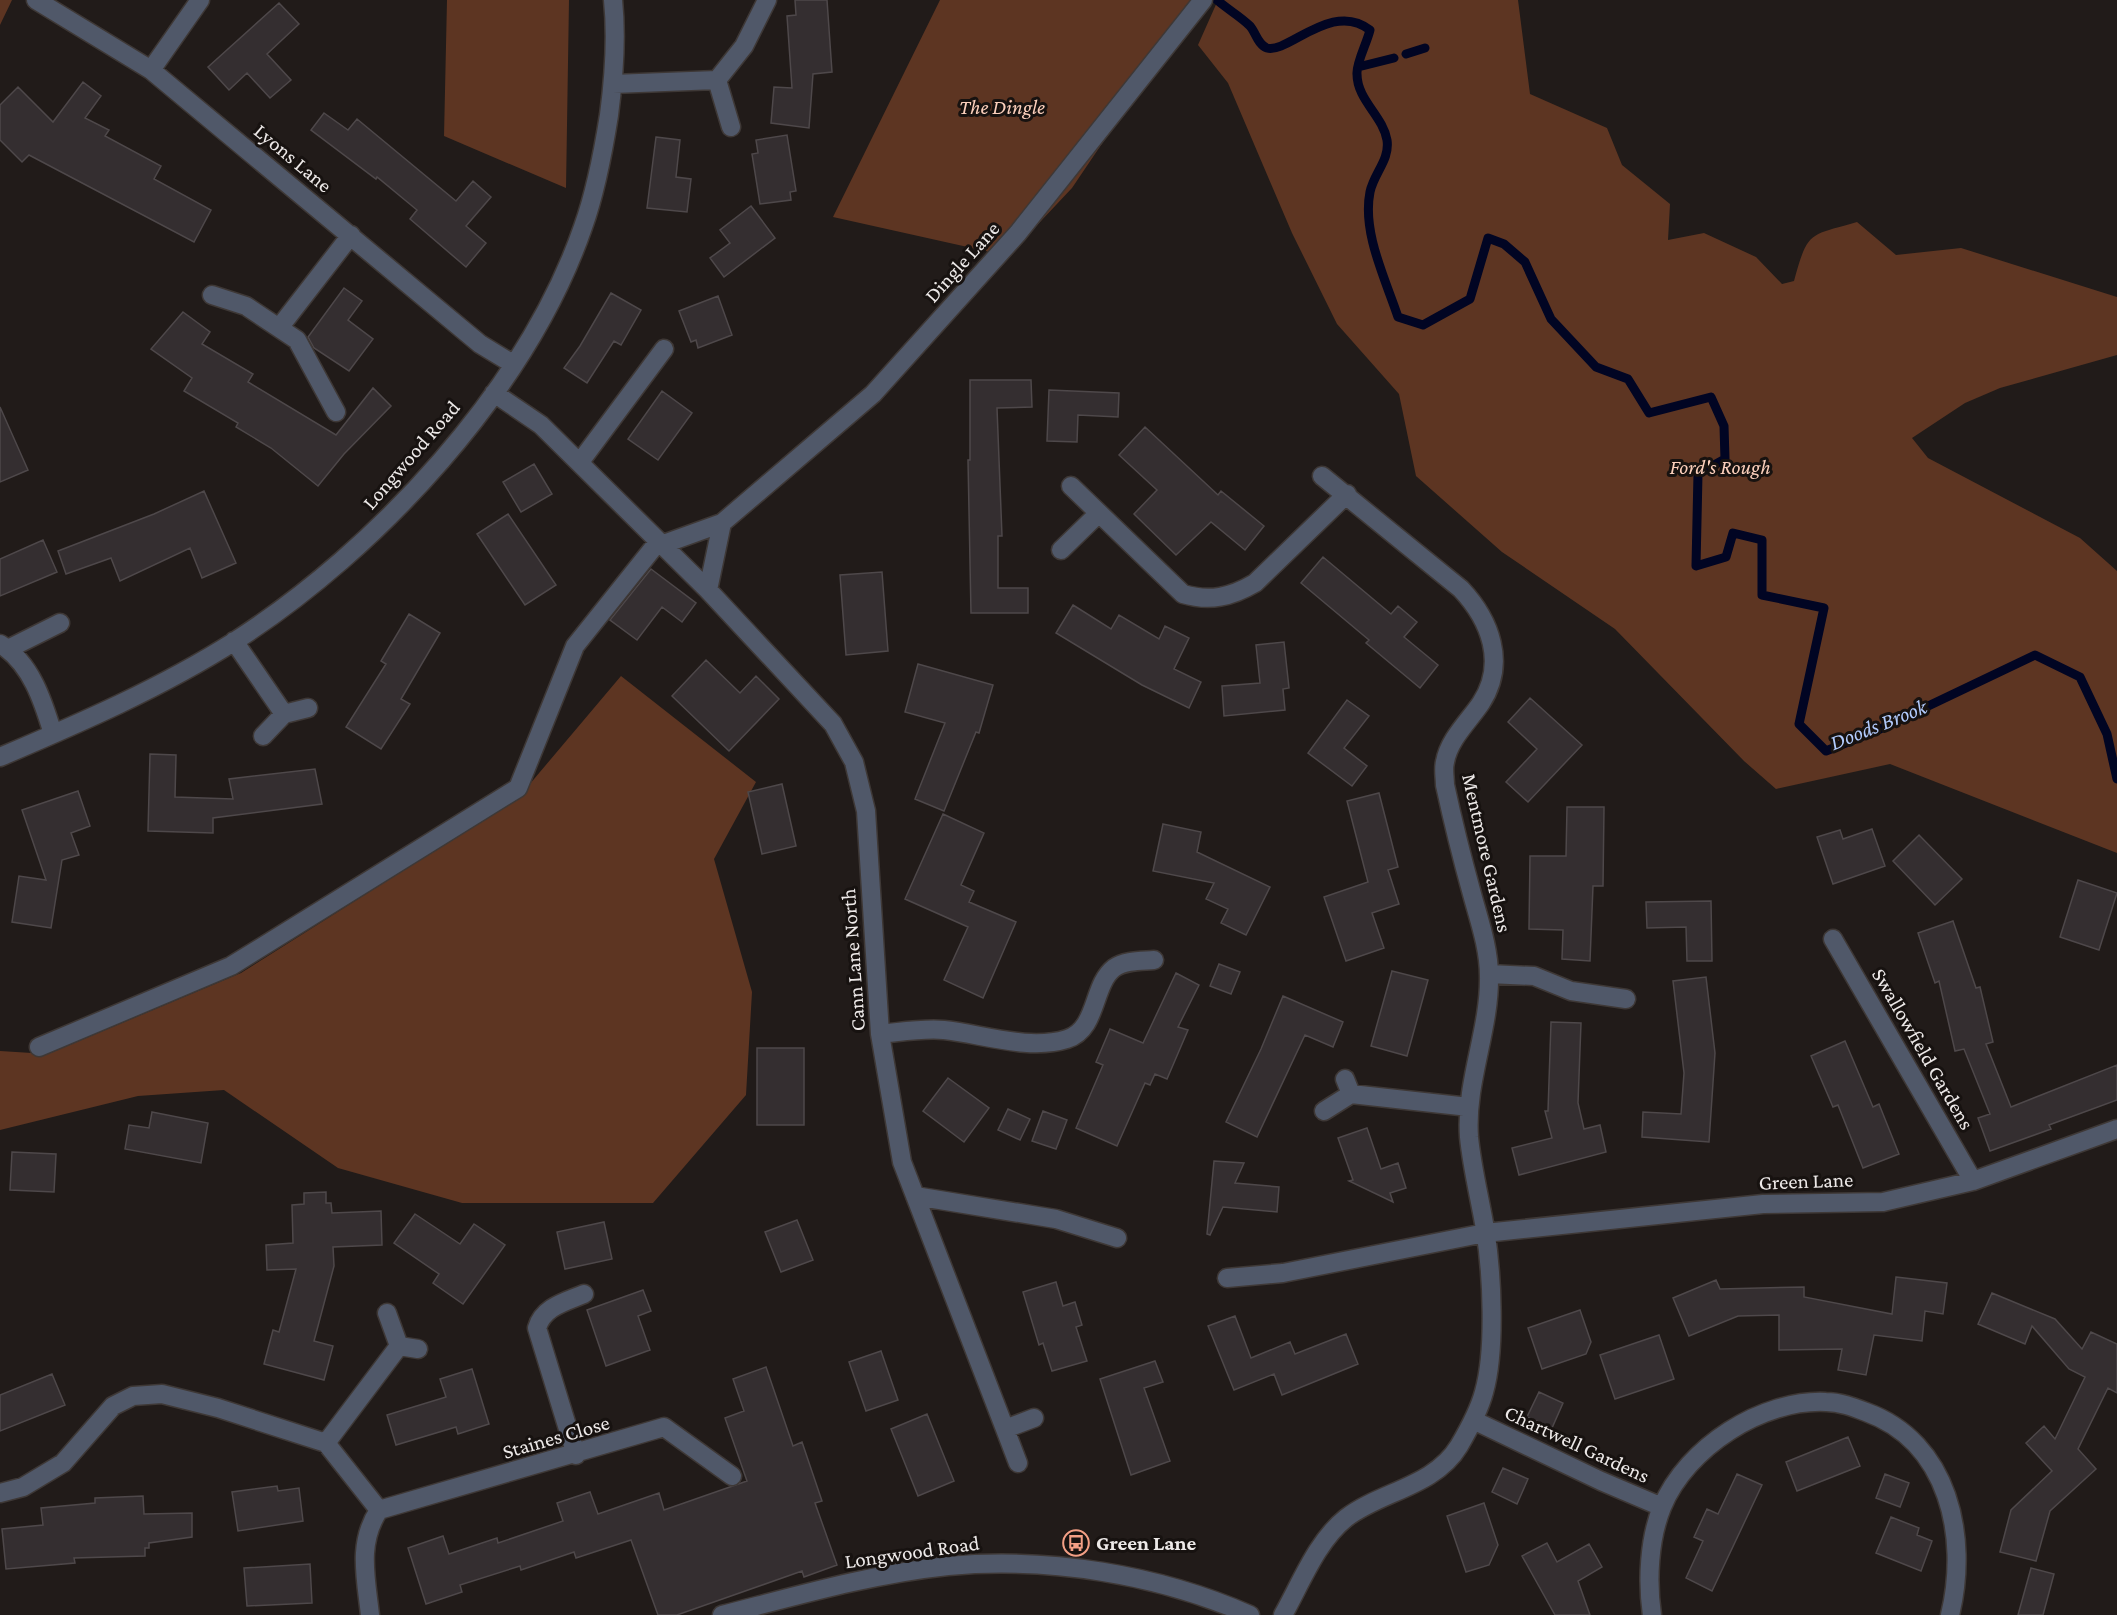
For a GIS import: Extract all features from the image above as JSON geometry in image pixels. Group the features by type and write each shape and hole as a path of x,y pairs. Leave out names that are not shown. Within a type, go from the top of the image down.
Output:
{"street":[{"name":"Lyons Lane","path":"36,0 151,70 480,344 513,364"},
{"path":"151,70 200,0"},
{"name":"Longwood Road","path":"0,757 157,684 234,641 331,570 384,523 446,454 494,393 513,364 555,293 583,227 603,155 613,84 613,0"},
{"path":"613,84 717,80 744,46 767,0"},
{"name":"Dingle Lane","path":"659,543 722,523 873,394 1018,233 1201,3"},
{"path":"717,80 731,127"},
{"path":"279,328 351,235"},
{"path":"212,295 246,306 297,340 336,412"},
{"path":"580,462 664,349"},
{"path":"39,1047 231,966 518,788 575,646 659,543 541,425 494,393"},
{"name":"Mentmore Gardens","path":"1322,476 1347,494 1461,589 1476,605 1491,633 1494,662 1491,681 1482,701 1455,739 1445,761 1444,785 1481,926 1489,974 1488,1001 1469,1107 1469,1138 1485,1233"},
{"path":"1071,486 1183,594 1199,599 1217,599 1237,594 1255,583 1347,494"},
{"path":"1061,550 1100,513"},
{"path":"708,590 722,523"},
{"name":"Cann Lane North","path":"659,543 708,590 833,724 854,762 866,811 880,1034 902,1162 1017,1463"},
{"path":"53,734 44,704 28,672 4,646 60,623"},
{"path":"234,641 284,714"},
{"path":"263,736 284,714 308,708"},
{"name":"Swallowfield Gardens","path":"1833,939 1973,1181"},
{"path":"880,1034 944,1030 1014,1041 1057,1041 1070,1038 1087,1022 1105,979 1115,968 1131,962 1154,960"},
{"path":"1489,974 1534,976 1571,991 1626,999"},
{"path":"1324,1111 1348,1087 1469,1107"},
{"name":"Green Lane","path":"1227,1278 1283,1273 1485,1233 1763,1204 1883,1202 1973,1181 2117,1129"},
{"path":"915,1196 1056,1219 1117,1238"},
{"path":"1283,1615 1334,1529 1356,1511 1407,1488 1434,1471 1456,1450 1473,1420 1484,1392 1491,1347 1485,1233"},
{"path":"576,1455 537,1328 540,1317 550,1309 584,1294"},
{"path":"387,1313 399,1346"},
{"path":"399,1346 418,1349"},
{"path":"326,1443 399,1346"},
{"path":"0,1493 23,1487 63,1463 113,1406 134,1396 162,1394 229,1412 326,1443 379,1510 365,1537 364,1556 370,1615"},
{"name":"Chartwell Gardens","path":"1652,1615 1649,1581 1651,1558 1662,1507 1678,1481 1706,1450 1725,1434 1765,1412 1806,1402 1848,1405 1877,1416 1900,1429 1914,1441 1939,1476 1948,1498 1957,1546 1954,1597 1950,1615"},
{"path":"1005,1429 1034,1418"},
{"name":"Chartwell Gardens","path":"1473,1420 1600,1481 1662,1507"},
{"name":"Staines Close","path":"379,1510 576,1455 664,1427 732,1476"},
{"name":"Longwood Road","path":"722,1615 848,1582 947,1566 996,1564 1048,1565 1102,1572 1166,1585 1225,1604 1250,1615"}],"green space":[{"path":"0,0 12,0 0,25"},
{"path":"447,0 569,0 566,188 444,136"},
{"name":"The Dingle","path":"940,0 1199,0 1072,188 1008,256 833,217"},
{"name":"Ford's Rough","path":"1218,0 1518,0 1530,94 1607,128 1622,165 1670,204 1668,240 1704,233 1756,257 1782,284 1794,281 1803,252 1813,238 1820,233 1857,222 1896,255 1961,248 2117,297 2117,355 2000,388 1965,403 1912,438 1928,458 2080,538 2117,571 2117,853 1890,764 1776,789 1744,761 1615,629 1502,552 1416,476 1399,394 1337,324 1292,233 1228,83 1198,45"},
{"path":"621,676 756,782 714,859 752,992 746,1095 653,1203 462,1203 338,1168 224,1090 138,1096 0,1130 0,1051 48,1054 241,973 518,798"}],"building":[{"path":"795,0 827,0 832,72 813,74 809,128 771,123 774,87 792,88 787,16 796,15"},
{"path":"279,3 299,24 267,54 291,80 270,98 247,73 229,90 208,67"},
{"path":"83,82 101,96 85,118 109,130 105,136 161,166 154,179 211,210 194,242 29,155 22,162 0,140 0,105 18,87 53,122"},
{"path":"324,113 348,130 357,119 456,201 473,181 491,197 466,226 486,243 466,267 410,219 417,210 377,177 376,179 311,130"},
{"path":"787,135 796,191 790,192 791,200 760,204 752,154 758,153 756,140"},
{"path":"656,137 680,140 676,177 691,179 687,212 647,208"},
{"path":"751,206 775,238 724,277 710,258 730,243 720,230"},
{"path":"344,288 362,301 348,320 373,339 349,371 314,348 308,337"},
{"path":"611,293 641,310 621,345 614,341 587,383 564,368 580,346"},
{"path":"718,296 732,335 698,348 696,340 691,342 679,311"},
{"path":"183,312 210,332 202,344 253,374 248,382 336,435 373,388 391,406 344,454 318,486 271,448 236,427 238,423 184,391 192,378 151,349"},
{"path":"970,380 1031,380 1032,407 997,408 1002,536 998,536 998,588 1028,588 1028,613 971,613 968,460 970,460"},
{"path":"1049,390 1119,393 1118,417 1078,415 1077,442 1047,441"},
{"path":"662,391 692,413 658,460 628,439"},
{"path":"0,407 28,470 0,482"},
{"path":"1145,427 1218,495 1221,491 1264,526 1245,550 1211,522 1176,555 1134,514 1157,490 1119,455"},
{"path":"534,464 552,494 521,512 503,482"},
{"path":"204,491 236,563 202,578 190,548 120,581 111,558 66,574 58,551 154,514"},
{"path":"508,514 556,585 525,605 477,534"},
{"path":"43,540 57,572 0,596 0,559"},
{"path":"1323,557 1391,614 1398,606 1417,622 1404,637 1438,665 1420,688 1366,643 1369,640 1301,583"},
{"path":"651,569 696,603 682,622 662,607 637,640 610,620"},
{"path":"882,572 888,651 846,655 840,575"},
{"path":"1073,605 1111,629 1119,615 1159,639 1165,626 1189,638 1174,669 1201,682 1189,708 1142,685 1056,633"},
{"path":"409,614 440,633 401,699 410,704 381,749 346,727 386,664 381,661"},
{"path":"1284,642 1289,688 1283,689 1285,710 1224,716 1222,686 1260,683 1256,645"},
{"path":"706,660 740,693 756,676 779,699 729,751 672,696"},
{"path":"918,664 993,685 979,733 976,732 944,811 915,799 945,723 905,712"},
{"path":"1530,698 1582,745 1528,802 1506,782 1537,749 1508,722"},
{"path":"1347,700 1369,716 1344,748 1367,766 1352,786 1308,753"},
{"path":"150,754 176,755 175,797 233,799 229,779 315,769 322,804 213,818 213,833 148,831"},
{"path":"782,784 796,846 762,854 748,792"},
{"path":"78,791 90,826 71,833 79,855 62,860 51,928 12,922 19,876 46,880 22,810"},
{"path":"1379,793 1398,867 1388,870 1399,904 1372,913 1384,948 1346,961 1324,897 1368,882 1347,801"},
{"path":"1567,807 1604,807 1603,886 1593,886 1590,961 1562,959 1563,930 1529,929 1530,856 1566,856"},
{"path":"943,814 984,833 961,885 974,891 969,902 1016,922 983,998 944,980 968,927 905,899"},
{"path":"1163,824 1201,832 1197,852 1270,887 1246,935 1221,923 1228,909 1206,899 1214,883 1153,871"},
{"path":"1872,829 1885,866 1833,884 1817,837 1840,830 1843,839"},
{"path":"1919,835 1962,879 1935,905 1893,861"},
{"path":"2078,880 2117,893 2099,950 2060,937"},
{"path":"1711,901 1712,961 1687,961 1686,927 1647,928 1646,902"},
{"path":"1953,921 1976,988 1980,987 1993,1042 1986,1044 2011,1107 2117,1065 2117,1100 2049,1125 2051,1129 1990,1151 1978,1118 1990,1114 1964,1049 1955,1051 1939,981 1935,983 1918,933"},
{"path":"1219,964 1240,972 1231,994 1210,986"},
{"path":"1392,971 1428,980 1407,1056 1371,1046"},
{"path":"1176,973 1199,985 1178,1027 1188,1030 1167,1079 1155,1074 1150,1085 1145,1083 1117,1146 1076,1128 1103,1065 1096,1062 1110,1029 1143,1043"},
{"path":"1706,977 1715,1053 1709,1142 1642,1137 1643,1112 1681,1114 1684,1073 1673,981"},
{"path":"1283,996 1343,1022 1333,1047 1305,1035 1257,1137 1226,1122 1261,1049"},
{"path":"1551,1022 1581,1023 1578,1103 1584,1129 1600,1125 1606,1152 1519,1175 1512,1148 1552,1138 1545,1111 1548,1111"},
{"path":"1845,1041 1873,1107 1879,1104 1899,1154 1863,1168 1838,1105 1833,1107 1811,1056"},
{"path":"757,1048 804,1048 804,1125 757,1125"},
{"path":"948,1078 989,1108 964,1142 923,1111"},
{"path":"1008,1109 1030,1119 1020,1140 998,1130"},
{"path":"1043,1111 1067,1120 1056,1149 1032,1141"},
{"path":"152,1112 208,1123 201,1163 125,1149 129,1125 149,1128"},
{"path":"1367,1128 1381,1169 1398,1163 1406,1188 1390,1193 1393,1202 1349,1181 1353,1180 1338,1138"},
{"path":"12,1152 56,1154 54,1192 10,1190"},
{"path":"1214,1161 1244,1163 1235,1183 1279,1187 1277,1212 1223,1207 1210,1235 1207,1234"},
{"path":"326,1192 326,1203 331,1203 332,1213 381,1211 382,1245 333,1247 334,1266 314,1341 333,1346 324,1380 264,1364 273,1330 279,1332 296,1269 267,1270 266,1245 293,1243 292,1205 304,1204 304,1193"},
{"path":"415,1214 460,1244 474,1224 505,1245 463,1304 433,1283 439,1274 394,1243"},
{"path":"797,1220 813,1260 781,1272 765,1232"},
{"path":"604,1222 612,1259 565,1269 557,1232"},
{"path":"1896,1277 1947,1283 1943,1314 1925,1311 1922,1341 1874,1335 1866,1375 1838,1370 1842,1349 1779,1350 1779,1315 1738,1316 1689,1336 1673,1298 1716,1280 1720,1289 1804,1287 1804,1297 1892,1314"},
{"path":"1056,1282 1063,1306 1075,1302 1082,1325 1076,1327 1087,1361 1052,1371 1043,1343 1039,1345 1023,1292"},
{"path":"643,1290 651,1311 638,1316 650,1350 606,1366 587,1310"},
{"path":"1992,1293 2055,1319 2082,1349 2091,1332 2117,1344 2117,1393 2108,1388 2078,1449 2096,1469 2050,1511 2036,1561 2000,1552 2011,1510 2052,1471 2026,1443 2044,1426 2055,1439 2085,1377 2069,1369 2032,1326 2025,1344 1978,1324"},
{"path":"1580,1310 1591,1342 1586,1354 1542,1369 1528,1328"},
{"path":"1235,1316 1251,1358 1290,1342 1295,1354 1346,1334 1358,1364 1282,1395 1274,1374 1234,1390 1208,1326"},
{"path":"1659,1335 1674,1379 1615,1399 1600,1355"},
{"path":"881,1351 898,1400 866,1411 849,1362"},
{"path":"1155,1361 1163,1382 1144,1388 1170,1461 1131,1475 1100,1379"},
{"path":"766,1367 793,1446 802,1442 822,1501 815,1503 837,1565 804,1577 802,1571 677,1615 658,1615 631,1540 576,1558 574,1552 521,1570 520,1566 460,1585 462,1592 426,1604 408,1548 443,1536 449,1554 497,1538 498,1543 563,1521 557,1503 590,1492 598,1514 659,1493 664,1510 747,1481 725,1418 744,1411 733,1379"},
{"path":"472,1369 489,1424 458,1434 456,1427 396,1445 387,1415 446,1397 440,1379"},
{"path":"52,1374 65,1405 0,1431 0,1395"},
{"path":"1539,1392 1563,1403 1552,1428 1527,1417"},
{"path":"927,1414 954,1481 918,1496 891,1429"},
{"path":"1848,1437 1860,1466 1797,1491 1786,1462"},
{"path":"1503,1468 1528,1479 1517,1504 1492,1492"},
{"path":"1737,1474 1762,1485 1712,1591 1686,1578 1703,1541 1694,1537 1707,1509 1718,1514"},
{"path":"1885,1474 1909,1483 1900,1507 1876,1498"},
{"path":"277,1486 278,1491 299,1488 303,1521 238,1531 232,1492"},
{"path":"143,1496 144,1514 192,1513 192,1537 149,1543 149,1548 145,1548 145,1556 74,1558 75,1563 6,1569 2,1529 43,1525 41,1508 95,1503 95,1498"},
{"path":"1484,1503 1498,1545 1489,1565 1466,1572 1447,1516"},
{"path":"1891,1517 1919,1528 1917,1535 1932,1541 1921,1571 1876,1553"},
{"path":"1547,1543 1557,1562 1589,1544 1602,1567 1578,1581 1590,1615 1555,1615 1522,1556"},
{"path":"310,1564 312,1603 247,1606 244,1568"},
{"path":"2031,1568 2054,1574 2043,1615 2018,1615"}],"waterway":[{"name":"Doods Brook","path":"1217,0 1250,26 1259,42 1267,48 1287,44 1326,24 1341,21 1356,22 1370,30 1358,64 1358,83 1365,100 1385,131 1387,147 1370,192 1369,223 1376,255 1398,317 1423,325 1470,299 1488,238 1504,244 1525,262 1551,319 1596,367 1628,379 1649,413 1711,397 1724,426 1725,459 1698,474 1696,566 1726,557 1733,533 1762,540 1762,595 1824,608 1799,724 1826,751 1880,729 2035,655 2080,677 2107,734 2117,779"},
{"path":"1406,54 1425,48"},
{"path":"1358,67 1394,58"}],"place":[{"name":"Green Lane","path":"1076,1543"}]}
